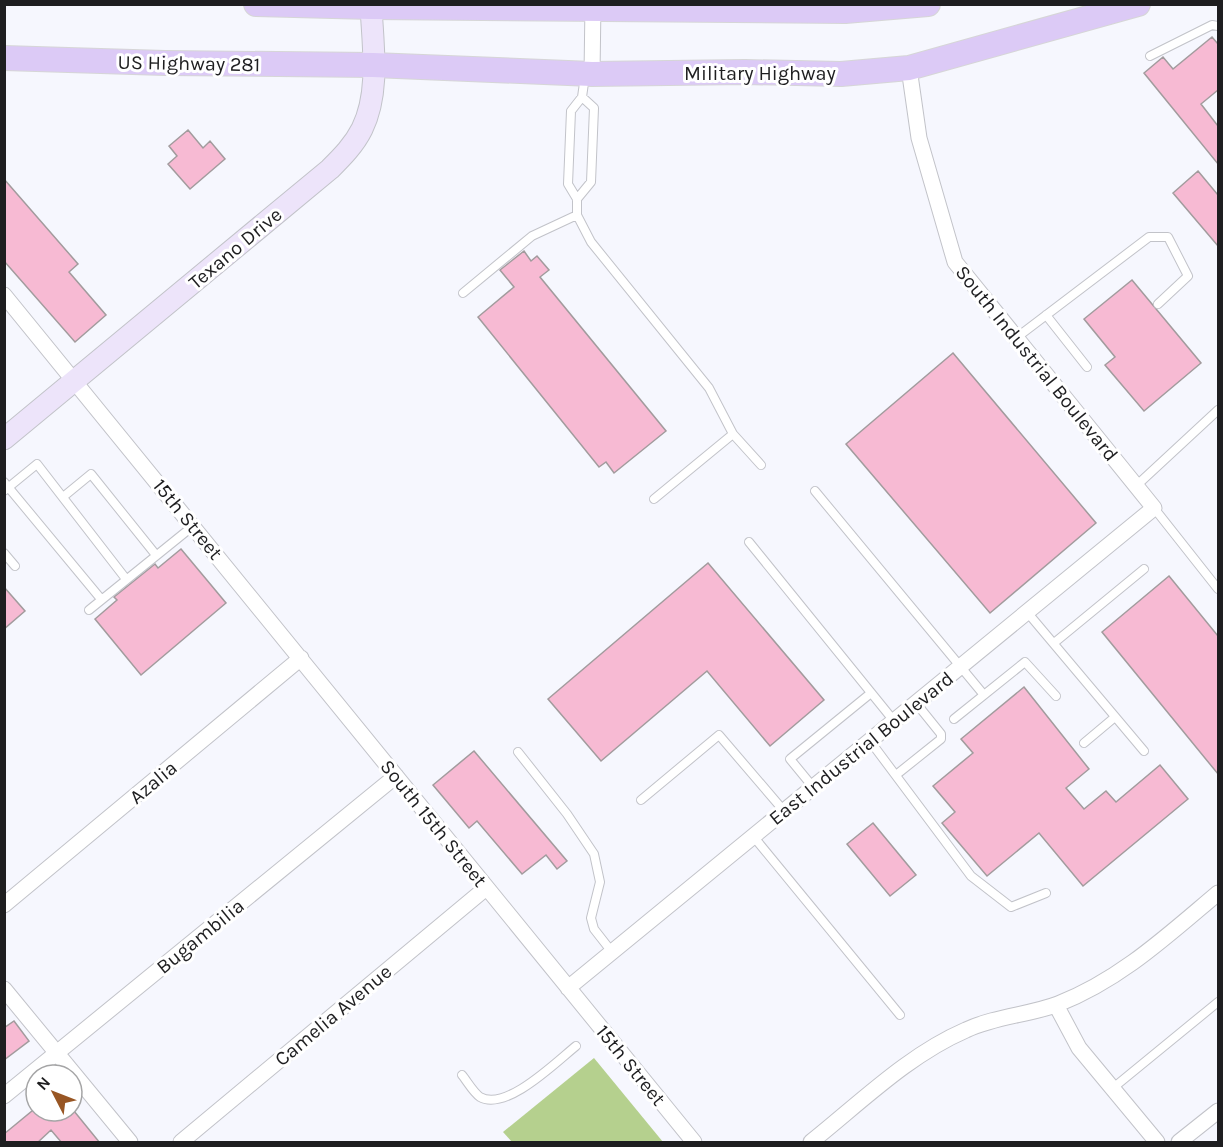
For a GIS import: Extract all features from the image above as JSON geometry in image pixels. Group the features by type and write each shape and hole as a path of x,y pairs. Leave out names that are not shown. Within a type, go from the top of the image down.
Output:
{"main road":[{"path":"256,4 593,6 845,11 928,4"},
{"name":"Military Highway","path":"373,65 586,82 745,72 841,74 909,68 1138,4"},
{"name":"US Highway 281","path":"4,58 165,63 373,65"}],"street":[{"name":"Texano Drive","path":"4,439 330,169 349,150 363,128 372,100 373,65 359,6"},
{"path":"586,82 593,6"},
{"name":"South Industrial Boulevard","path":"909,68 919,138 955,262 1154,508"},
{"path":"4,295 75,381"},
{"name":"15th Street","path":"75,381 301,658"},
{"name":"East Industrial Boulevard","path":"568,988 1154,508"},
{"name":"South 15th Street","path":"301,658 568,988"},
{"name":"Azalia","path":"4,905 301,658"},
{"name":"Bugambilia","path":"4,1096 396,776"},
{"name":"Camelia Avenue","path":"181,1143 486,888"},
{"path":"811,1143 830,1137 894,1074 930,1050 966,1030 1004,1016 1056,1005 1098,986 1128,967 1218,893"},
{"path":"4,988 130,1143"},
{"name":"15th Street","path":"568,988 694,1143"},
{"path":"1056,1005 1079,1048 1157,1143"},
{"path":"1179,1143 1218,1111"}],"lane":[{"path":"1150,56 1212,25 1218,26"},
{"path":"586,82 571,111 568,184 577,199 577,215 591,242 709,388 733,434 761,465"},
{"path":"577,199 591,182 594,108 586,82"},
{"path":"463,293 532,236 577,215"},
{"path":"1016,338 1149,237 1168,237 1188,276 1158,304"},
{"path":"1046,315 1087,367"},
{"path":"1136,486 1218,410"},
{"path":"654,500 733,434"},
{"path":"101,599 6,486 37,464 126,579"},
{"path":"63,497 91,474 156,555"},
{"path":"815,491 984,695"},
{"path":"1154,508 1218,589"},
{"path":"89,610 193,526"},
{"path":"749,542 894,721"},
{"path":"4,553 15,566"},
{"path":"1054,643 1144,569"},
{"path":"1027,612 1144,751"},
{"path":"954,719 1025,662 1056,696"},
{"path":"813,787 790,759 871,693"},
{"path":"896,775 941,740 941,734 916,703"},
{"path":"1084,743 1115,717"},
{"path":"641,800 719,735 784,811"},
{"path":"870,741 971,876 1011,907 1046,893"},
{"path":"518,752 567,814 594,854 600,882 591,918 594,929 612,952"},
{"path":"753,836 900,1015"},
{"path":"1113,1089 1218,1002"},
{"path":"462,1075 479,1096 492,1101 514,1095 576,1046"}],"green space":[{"path":"594,1058 663,1142 512,1142 503,1132"}],"building":[{"path":"1212,37 1218,44 1218,90 1201,104 1218,126 1218,164 1144,73 1163,57 1173,69"},
{"path":"188,130 203,148 210,141 225,159 190,189 168,164 177,156 169,146"},
{"path":"1198,171 1218,195 1218,246 1173,193"},
{"path":"4,179 78,264 69,272 106,315 75,342 4,261"},
{"path":"524,251 531,261 537,256 549,270 540,277 666,431 614,473 606,462 599,467 478,317 514,287 500,270"},
{"path":"1132,280 1201,363 1144,411 1105,365 1115,357 1084,319"},
{"path":"953,353 1096,523 990,613 846,444"},
{"path":"181,549 226,603 141,675 95,619 117,600 114,597 155,564 158,568"},
{"path":"708,563 824,700 770,746 707,671 601,761 548,699"},
{"path":"1169,576 1218,636 1218,774 1102,632"},
{"path":"4,587 25,611 4,629"},
{"path":"1024,687 1089,769 1066,788 1084,809 1106,791 1116,802 1160,765 1188,799 1083,886 1039,833 987,876 942,823 955,812 933,786 973,753 961,739"},
{"path":"474,751 567,861 557,869 546,855 522,874 477,821 469,828 433,785"},
{"path":"873,823 916,875 890,896 847,844"},
{"path":"14,1021 29,1041 4,1060 4,1028"},
{"path":"24,1118 24,1123 84,1123 100,1143 62,1143 51,1130 37,1143 4,1143 4,1134"}]}
